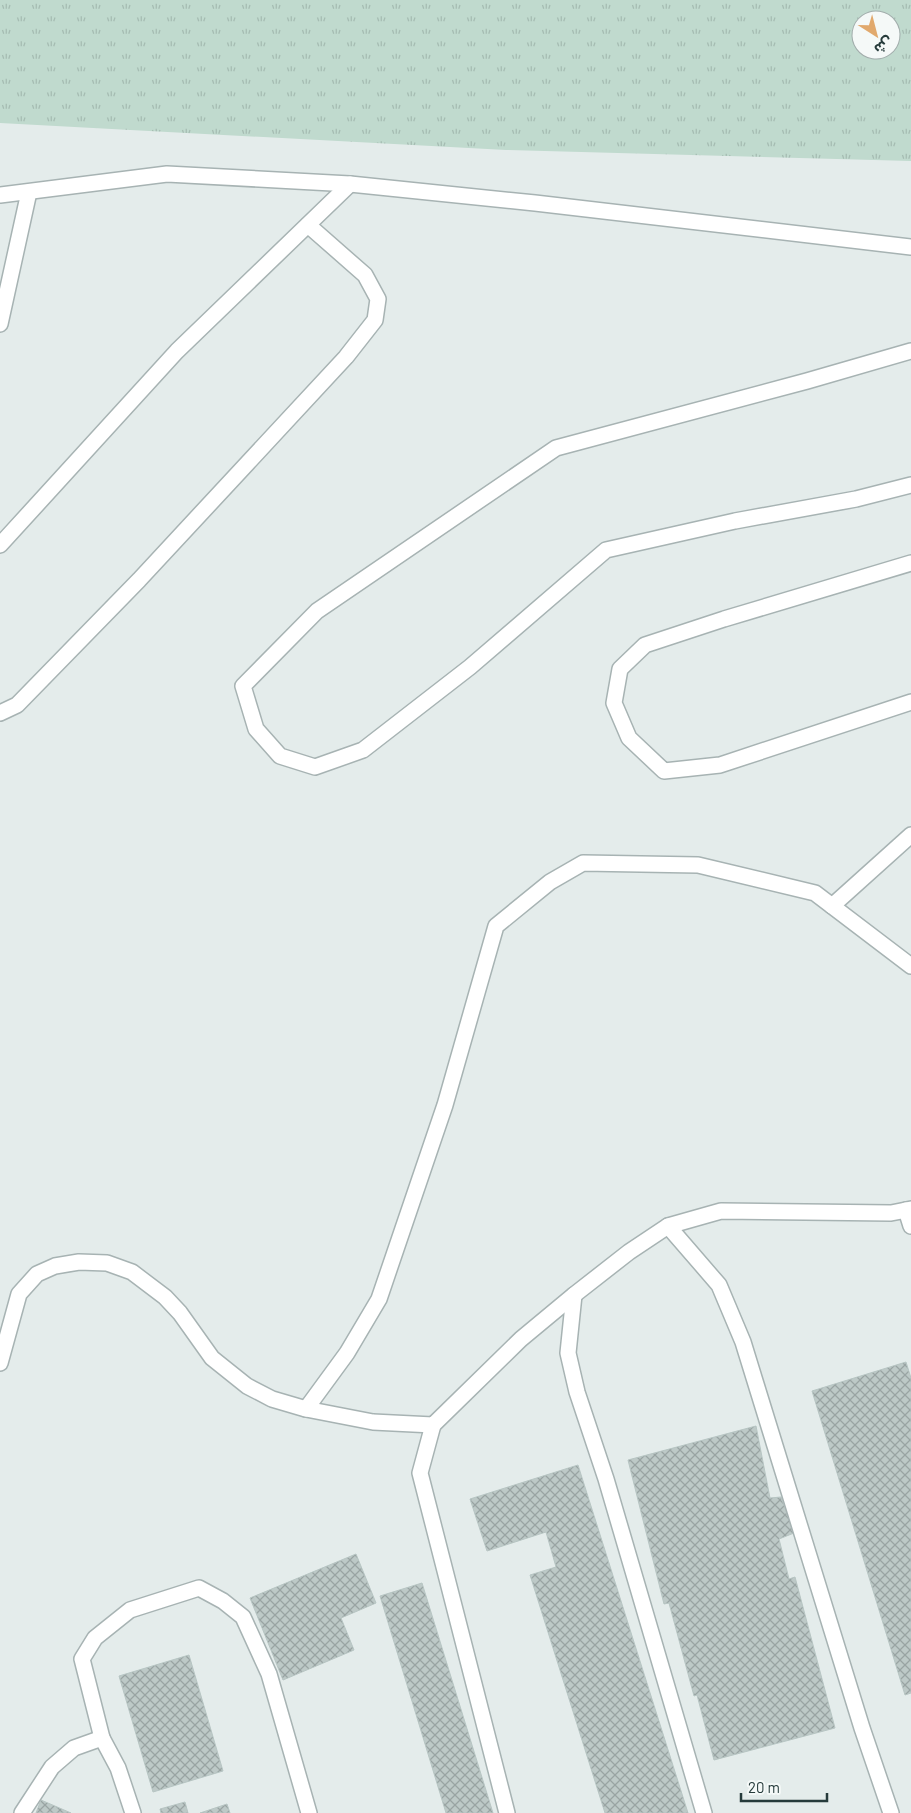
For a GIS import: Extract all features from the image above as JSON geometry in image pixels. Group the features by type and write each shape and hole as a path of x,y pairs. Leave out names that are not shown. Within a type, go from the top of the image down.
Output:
{"street":[{"path":"0,195 168,174 350,184 535,203 911,247"},
{"path":"0,545 177,351 350,184"},
{"path":"0,324 29,192"},
{"path":"0,713 16,705 139,580 346,357 375,320 378,299 365,275 308,225"},
{"path":"911,351 807,381 556,448 318,611 243,686 256,729 280,756 315,767 363,750 470,667 606,550 735,521 856,499 911,485"},
{"path":"911,563 724,618 645,646 620,670 614,703 629,738 664,771 720,765 911,702"},
{"path":"832,906 911,835"},
{"path":"306,1409 347,1353 379,1299 445,1105 496,926 550,882 584,863 698,865 815,893 911,966"},
{"path":"507,1813 420,1473 433,1425 521,1339 629,1252 668,1226 721,1211 891,1213 909,1209 911,1226"},
{"path":"668,1226 719,1285 743,1342 862,1728 891,1813"},
{"path":"0,1363 18,1294 37,1274 55,1266 79,1262 107,1263 132,1272 165,1297 180,1313 212,1358 247,1386 272,1399 306,1409 373,1422 433,1425"},
{"path":"574,1295 568,1353 576,1392 609,1489 704,1813"},
{"path":"133,1813 118,1768 102,1738 82,1659 95,1638 130,1610 199,1588 223,1601 242,1617 269,1674 308,1813"},
{"path":"22,1813 52,1767 74,1748 102,1738"}],"green space":[{"path":"0,0 911,0 911,161 506,150 0,123"}],"building":[{"path":"906,1362 911,1378 911,1693 905,1695 812,1391"},
{"path":"756,1426 770,1498 781,1497 794,1533 779,1539 789,1579 795,1577 835,1728 714,1760 697,1695 694,1696 669,1603 664,1604 628,1460"},
{"path":"578,1465 688,1813 605,1813 530,1575 556,1567 546,1532 487,1551 470,1499"},
{"path":"356,1554 376,1603 341,1618 354,1650 283,1680 250,1598"},
{"path":"422,1583 493,1813 446,1813 380,1596"},
{"path":"189,1655 223,1771 153,1792 119,1676"},
{"path":"41,1800 71,1813 36,1813"},
{"path":"185,1802 188,1813 161,1813 160,1809"},
{"path":"227,1804 230,1813 200,1813"}]}
